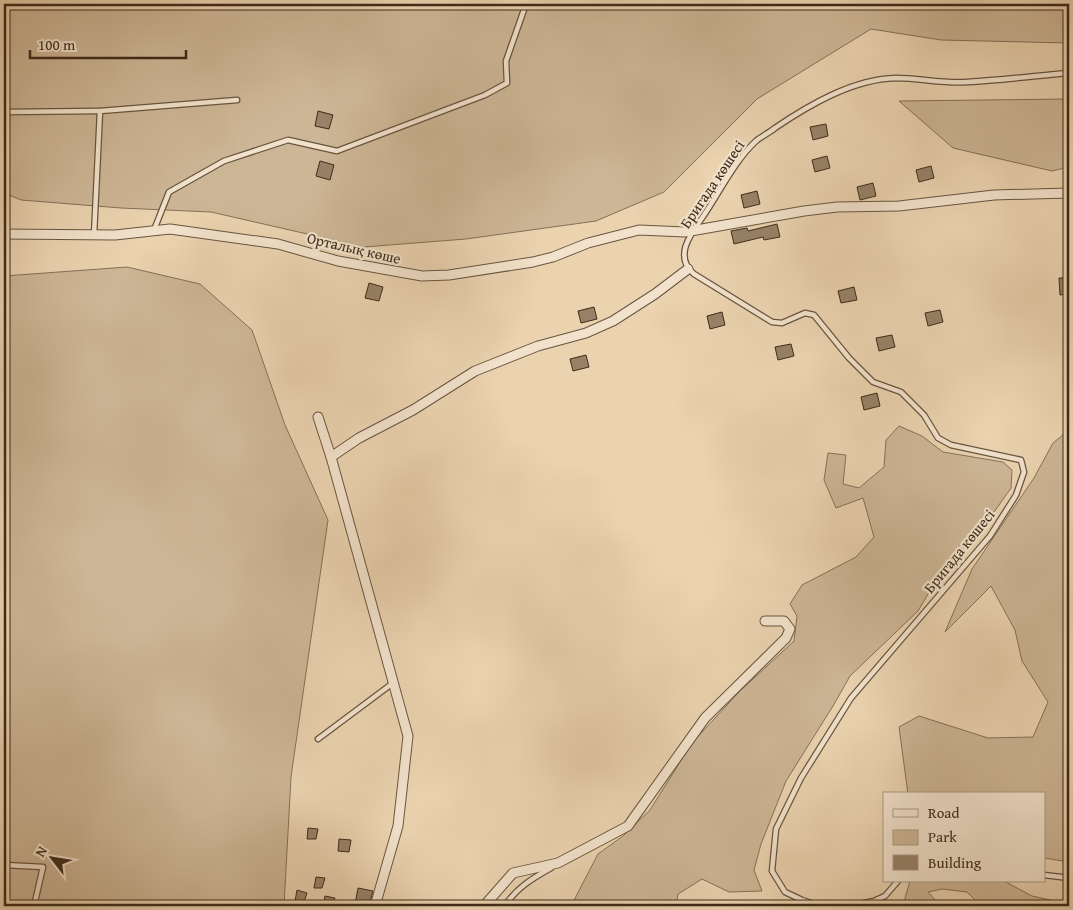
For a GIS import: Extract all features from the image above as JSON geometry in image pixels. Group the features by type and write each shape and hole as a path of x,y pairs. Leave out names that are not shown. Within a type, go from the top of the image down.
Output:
{"street":[{"name":"Орталық көше","path":"4,234 115,235 170,229 278,244 338,261 422,276 532,262 553,257 588,243 638,230 680,232 837,207 899,206 994,195 1069,193"},
{"path":"331,456 359,438 412,410 475,371 538,346 586,333 612,322 655,294 688,269"},
{"path":"318,417 331,456 408,736 398,826 375,906"},
{"path":"484,906 513,873 558,863 628,826 705,718 786,638 790,629 784,621 765,620"}],"lane":[{"path":"154,230 169,192 224,160 288,140 337,151 485,95 507,83 506,61 526,4"},
{"name":"Бригада көшесі","path":"897,882 885,896 874,901 850,906 820,906 802,900 785,892 772,871 776,829 801,778 851,698 990,536 1016,495 1024,472 1021,460 951,445 938,438 924,416 901,392 873,382 814,315 805,313 782,323 772,322 688,269 684,262 684,253 693,230 736,166 756,142 792,117 833,95 863,84 894,78 966,83 1069,73"},
{"path":"4,112 100,111 237,100"},
{"path":"94,235 100,111"},
{"path":"318,739 394,682"},
{"path":"505,906 512,894 532,878 558,863"},
{"path":"4,865 43,867 34,906"},
{"path":"1046,875 1069,878"}],"green space":[{"path":"4,4 138,4 149,9 232,4 1069,4 1069,43 941,40 871,29 757,99 664,192 596,221 466,239 364,247 211,212 121,208 21,200 4,193"},
{"path":"1069,99 1069,167 1052,171 953,148 899,101"},
{"path":"127,267 200,284 252,330 285,425 328,520 291,777 284,906 4,906 4,276"},
{"path":"899,426 922,436 943,452 1003,462 1012,470 1011,488 968,549 940,574 918,611 850,676 786,781 761,844 754,870 762,891 729,892 702,879 678,894 676,906 571,906 598,854 623,836 650,810 692,743 739,692 794,641 797,616 790,604 802,585 856,557 874,537 863,498 836,508 824,480 828,453 846,455 843,484 859,488 884,467 886,440"},
{"path":"1069,430 1069,862 1046,858 1046,792 908,792 899,727 919,716 988,738 1033,737 1048,702 1022,661 1015,630 991,586 945,632 972,569 1034,478 1053,443"},
{"path":"910,882 1006,882 1032,896 1069,904 1069,906 976,906 977,902 967,892 942,889 928,892 937,902 949,906 904,906"}],"building":[{"path":"318,111 333,115 329,129 315,126"},
{"path":"826,124 828,136 813,140 810,127"},
{"path":"827,156 830,168 815,172 812,160"},
{"path":"320,161 334,165 330,180 316,176"},
{"path":"931,166 934,178 919,182 916,170"},
{"path":"873,183 876,196 860,200 857,187"},
{"path":"757,191 760,204 744,208 741,195"},
{"path":"777,224 780,237 764,240 763,237 734,244 731,231 747,228 748,231"},
{"path":"1059,278 1069,278 1069,294 1060,295"},
{"path":"369,283 383,287 379,301 365,298"},
{"path":"854,287 857,300 841,303 838,291"},
{"path":"594,307 597,319 581,323 578,311"},
{"path":"940,310 943,322 928,326 925,313"},
{"path":"722,312 725,325 710,329 707,316"},
{"path":"892,335 895,347 879,351 876,338"},
{"path":"791,344 794,356 778,360 775,347"},
{"path":"586,355 589,367 573,371 570,359"},
{"path":"877,393 880,406 864,410 861,397"},
{"path":"308,828 318,829 316,839 307,839"},
{"path":"339,839 351,840 349,852 338,851"},
{"path":"316,877 325,878 322,888 314,888"},
{"path":"358,888 373,891 369,906 355,904"},
{"path":"297,890 307,893 304,902 295,901"},
{"path":"325,896 335,898 332,906 323,906"}]}
